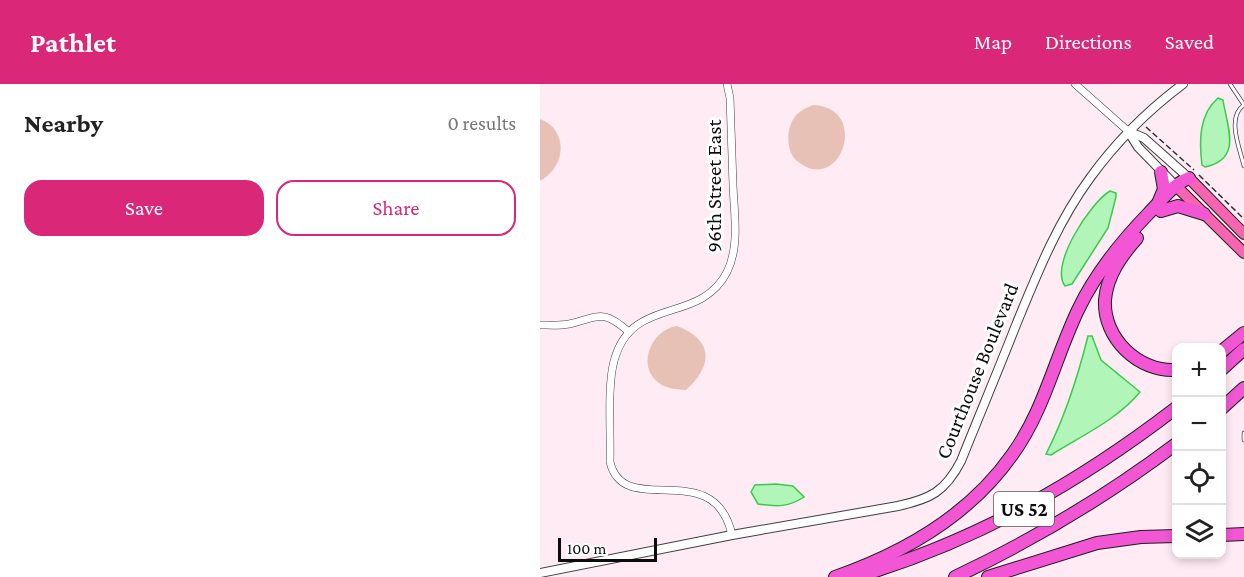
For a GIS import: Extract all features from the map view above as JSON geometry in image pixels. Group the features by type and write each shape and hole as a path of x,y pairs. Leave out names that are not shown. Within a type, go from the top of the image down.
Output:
{"highway":[{"path":"1161,171 1164,189 1159,208 1113,272 1105,298 1106,314 1123,348 1137,361 1151,367 1172,370"},
{"path":"835,577 897,552 929,534 966,506 999,473 1028,431 1078,310 1093,283 1109,259 1189,178"},
{"path":"1159,208 1178,206 1204,214"},
{"path":"1226,347 1244,333"},
{"path":"1226,365 1244,349"},
{"path":"1226,404 1244,388"},
{"name":"US 52","path":"855,577 935,550 1026,508 1115,452 1172,411"},
{"name":"US 52","path":"955,577 1054,526 1129,478 1172,447"},
{"path":"1226,535 1244,534"},
{"path":"988,577 1097,543 1141,537 1172,536"}],"main road":[{"path":"1189,178 1244,234"},
{"path":"1178,188 1244,253"}],"street":[{"name":"96th Street East","path":"727,84 730,98 735,236 728,269 718,285 703,298 685,307 650,316 629,332 619,346 612,375 610,462 615,475 624,484 635,489 686,490 706,497 722,511 732,535"},
{"path":"1075,84 1128,131 1138,147 1178,188"},
{"name":"Courthouse Boulevard","path":"540,573 915,502 932,496 948,482 961,461 1055,235 1089,179 1128,131 1183,84"},
{"path":"1128,131 1144,138 1189,178"},
{"path":"540,325 564,325 596,316 613,320 629,332"}],"lane":[{"path":"1230,84 1244,105 1237,110 1234,119 1244,166"},
{"path":"1244,433 1244,440"}],"shaded area":[{"path":"1218,98 1223,100 1230,141 1224,157 1217,163 1205,167 1202,165 1201,156 1202,128 1207,112"},
{"path":"813,105 831,109 841,120 845,133 843,147 837,160 826,168 813,169 797,161 789,146 791,123 800,112"},
{"path":"540,119 556,131 561,149 555,167 540,181"},
{"path":"1110,191 1116,193 1116,197 1108,228 1072,284 1065,286 1062,276 1063,264 1074,235 1083,220"},
{"path":"677,326 698,339 706,354 701,372 686,390 662,385 652,376 648,367 650,350 654,341 660,334"},
{"path":"1088,336 1092,336 1101,360 1140,392 1121,411 1098,427 1051,455 1046,454 1070,396"},
{"path":"755,485 793,486 804,497 793,503 782,505 758,504 751,492"}]}
